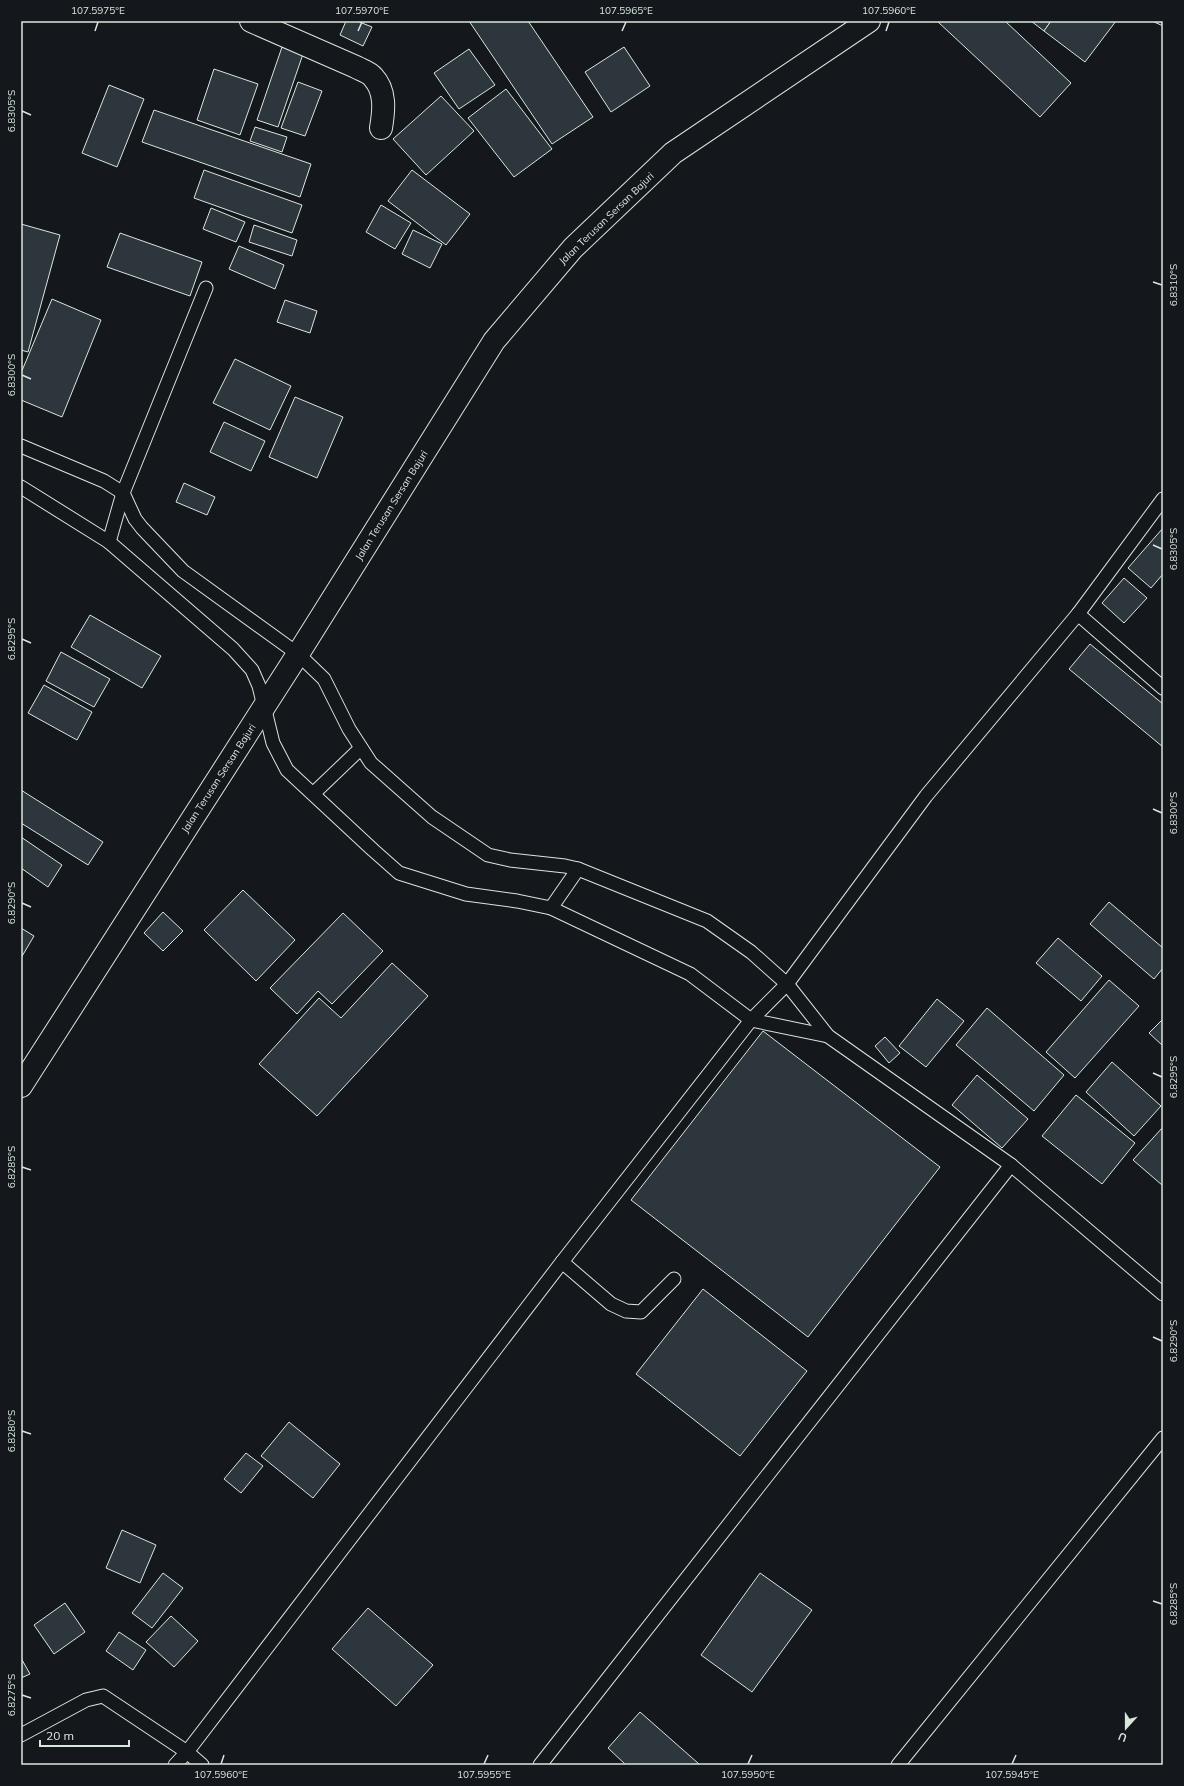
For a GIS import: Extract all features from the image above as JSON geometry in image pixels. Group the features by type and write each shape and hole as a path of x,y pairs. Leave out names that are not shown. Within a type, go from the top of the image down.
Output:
{"main road":[{"path":"251,21 356,67 372,76 381,90 384,107 381,128"},
{"name":"Jalan Terusan Sersan Bajuri","path":"21,1086 298,654 494,340 573,248 673,153 869,21"}],"lane":[{"path":"109,542 123,493 206,288"},
{"path":"21,446 104,481 123,493 135,518 142,528 183,571 298,654 324,679 349,729 371,763 382,775 432,818 488,855 510,860 565,866 578,869 707,921 751,952 787,984 828,1036 1011,1165 1163,1294"},
{"path":"21,487 109,542 233,649 252,670 259,686 273,743 287,770 314,793 399,873 466,894 517,901 551,908 690,974 751,1020 828,1036"},
{"path":"175,1765 187,1752 562,1262 751,1020 787,984 926,796 1078,614 1163,499"},
{"path":"1078,614 1163,688"},
{"path":"314,793 361,748"},
{"path":"551,908 578,869"},
{"path":"540,1765 1011,1165"},
{"path":"562,1262 612,1304 626,1310 641,1312 674,1280"},
{"path":"898,1765 1163,1438"},
{"path":"21,1735 86,1700 103,1696 187,1752 202,1765"}],"building":[{"path":"346,21 357,21 372,27 363,46 340,35"},
{"path":"469,21 528,21 593,117 552,144"},
{"path":"937,21 1005,21 1071,83 1040,117"},
{"path":"1031,21 1051,21 1044,31"},
{"path":"1051,21 1116,21 1085,62 1044,31"},
{"path":"1152,21 1163,21 1163,26"},
{"path":"282,47 303,54 278,127 257,120"},
{"path":"624,47 650,86 611,112 585,72"},
{"path":"469,49 495,85 459,109 434,73"},
{"path":"214,69 258,84 240,135 197,120"},
{"path":"298,82 322,91 305,136 281,128"},
{"path":"109,85 144,99 117,167 82,153"},
{"path":"506,89 552,149 514,177 468,118"},
{"path":"441,96 474,131 426,175 393,139"},
{"path":"154,110 311,164 300,197 142,142"},
{"path":"255,127 287,137 282,152 250,141"},
{"path":"204,170 302,205 292,233 194,198"},
{"path":"412,170 470,214 446,245 388,201"},
{"path":"381,205 411,223 395,249 366,232"},
{"path":"211,208 245,222 236,242 203,229"},
{"path":"21,224 60,235 28,352 21,350"},
{"path":"254,225 297,240 292,256 249,242"},
{"path":"413,230 442,244 430,268 402,254"},
{"path":"120,233 202,262 190,296 107,267"},
{"path":"239,246 284,265 275,289 229,269"},
{"path":"52,299 101,320 62,417 21,400 21,373"},
{"path":"285,300 317,311 310,333 277,322"},
{"path":"235,359 291,386 270,430 213,403"},
{"path":"295,397 343,417 317,478 269,457"},
{"path":"224,422 265,441 251,471 210,452"},
{"path":"184,483 215,497 207,515 176,502"},
{"path":"1163,528 1163,574 1151,588 1128,568"},
{"path":"1124,578 1147,598 1124,623 1102,603"},
{"path":"90,615 161,656 142,688 71,647"},
{"path":"1090,644 1163,704 1163,747 1069,669"},
{"path":"61,652 110,679 94,707 46,681"},
{"path":"44,685 92,712 77,740 28,713"},
{"path":"21,790 103,842 88,865 21,823"},
{"path":"21,837 62,865 48,887 21,868"},
{"path":"243,890 295,940 256,981 204,930"},
{"path":"1109,902 1163,948 1163,968 1154,979 1090,924"},
{"path":"163,912 183,931 163,951 144,933"},
{"path":"343,913 383,951 332,1004 318,991 297,1014 270,988"},
{"path":"21,928 34,936 21,958"},
{"path":"1058,938 1102,976 1081,1001 1036,963"},
{"path":"392,963 428,996 317,1116 259,1064 319,998 341,1018"},
{"path":"1109,980 1139,1006 1075,1078 1046,1052"},
{"path":"937,999 964,1021 926,1067 899,1046"},
{"path":"987,1008 1064,1075 1034,1111 956,1045"},
{"path":"1163,1019 1163,1046 1149,1033"},
{"path":"763,1031 940,1167 808,1337 631,1200"},
{"path":"885,1037 900,1053 889,1063 875,1046"},
{"path":"1112,1062 1161,1106 1134,1136 1086,1092"},
{"path":"977,1075 1028,1119 1002,1148 952,1105"},
{"path":"1076,1095 1135,1143 1102,1184 1042,1136"},
{"path":"1163,1127 1163,1183 1162,1185 1133,1160"},
{"path":"703,1289 807,1371 740,1456 636,1374"},
{"path":"289,1422 340,1464 313,1498 261,1456"},
{"path":"246,1453 263,1466 241,1493 224,1479"},
{"path":"122,1530 156,1545 140,1583 106,1568"},
{"path":"163,1573 183,1588 152,1628 132,1613"},
{"path":"760,1573 812,1610 752,1692 701,1655"},
{"path":"65,1603 85,1632 54,1654 34,1625"},
{"path":"368,1608 433,1665 396,1706 332,1649"},
{"path":"171,1616 198,1641 174,1667 146,1642"},
{"path":"119,1632 146,1650 133,1670 106,1651"},
{"path":"21,1658 30,1674 21,1678"},
{"path":"640,1712 699,1764 626,1765 608,1748"}]}
